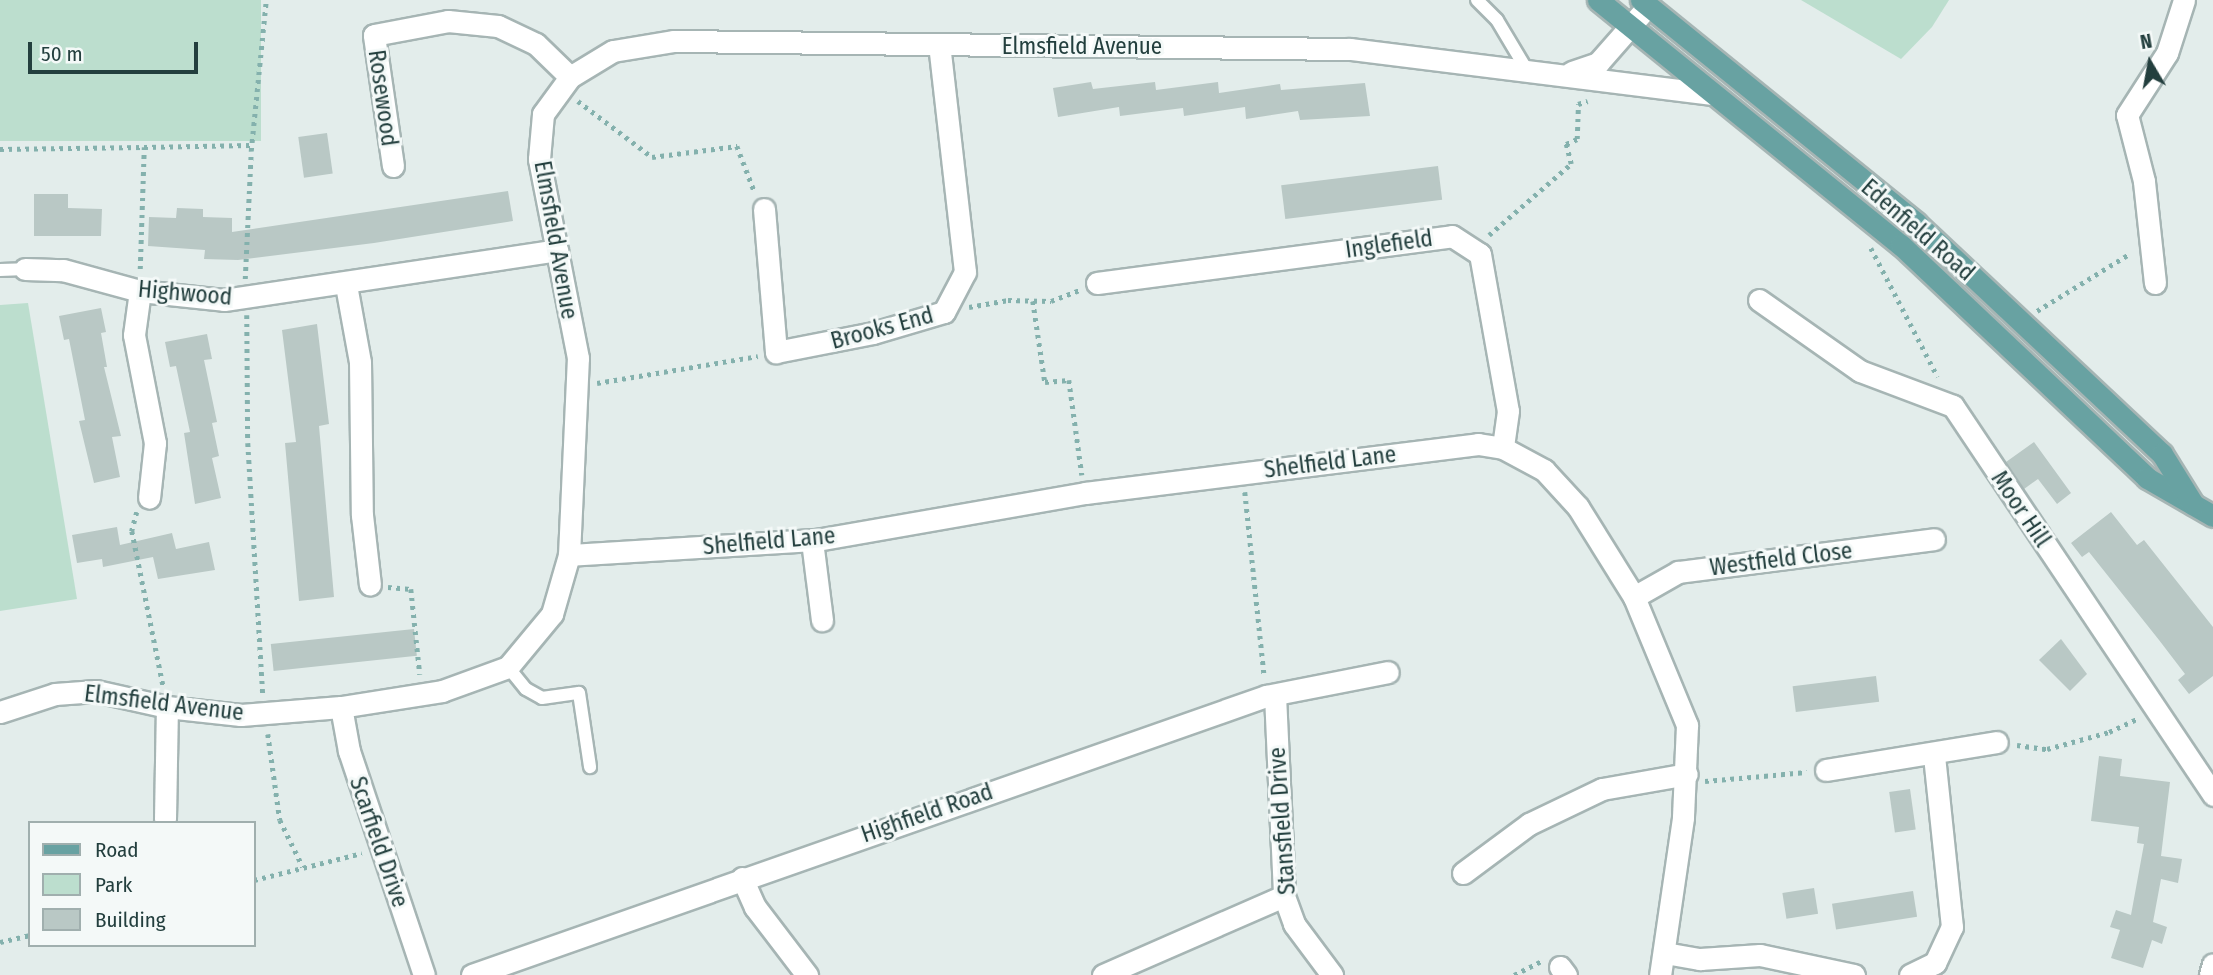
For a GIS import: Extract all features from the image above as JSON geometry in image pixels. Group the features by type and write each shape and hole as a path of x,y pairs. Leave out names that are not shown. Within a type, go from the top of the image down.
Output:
{"main road":[{"name":"Edenfield Road","path":"1598,0 1710,94 1901,244 2147,478 2204,511"},
{"name":"Edenfield Road","path":"1644,3 1916,223 2162,454 2204,511"},
{"path":"1984,324 2004,306"}],"street":[{"path":"2155,283 2144,181 2127,114 2167,53 2184,0"},
{"name":"Elmsfield Avenue","path":"1564,75 1598,63 1630,27 1644,3"},
{"name":"Rosewood","path":"393,166 374,35 448,21 498,26 536,44 566,82"},
{"name":"Elmsfield Avenue","path":"0,712 55,694 96,691 167,707 265,713 341,707 422,694 508,667 552,614 569,555 578,358 540,159 543,114 566,82 613,51 674,41 1350,49 1528,72 1598,76 1710,94"},
{"name":"Brooks End","path":"776,352 873,333 944,312 965,272 939,45"},
{"path":"764,209 776,352"},
{"name":"Inglefield","path":"1097,283 1452,236 1474,249"},
{"path":"1474,249 1480,254 1508,411 1503,448"},
{"name":"Highwood","path":"25,269 63,270 140,291 224,300 346,285 557,250"},
{"path":"346,285 359,362 362,515 370,585"},
{"path":"140,291 134,335 155,443 149,498"},
{"path":"1759,300 1860,371 1952,406"},
{"name":"Moor Hill","path":"1952,406 2213,795"},
{"name":"Shelfield Lane","path":"569,555 812,541 1085,493 1478,444 1503,448 1544,470 1578,507 1634,597 1687,725 1686,778 1660,975"},
{"name":"Westfield Close","path":"1634,597 1678,572 1934,539"},
{"path":"812,541 821,620"},
{"name":"Highfield Road","path":"472,975 741,878 1270,696 1388,672"},
{"name":"Stansfield Drive","path":"1270,696 1284,896 1294,924 1332,975"},
{"path":"165,819 167,707"},
{"name":"Scarfield Drive","path":"341,707 349,751 424,975"},
{"path":"1826,770 1934,756 1997,742"},
{"path":"1910,975 1935,963 1952,927 1934,756"},
{"path":"1463,873 1529,824 1602,789 1686,778"},
{"path":"741,878 755,907 807,975"},
{"path":"1103,975 1284,896"},
{"path":"1665,953 1700,959 1760,956 1854,975"},
{"path":"2210,975 2213,964"}],"lane":[{"path":"1477,0 1497,20 1528,72"},
{"path":"0,270 25,269"},
{"path":"508,667 526,689 542,698 579,693 590,767"}],"path":[{"path":"266,0 243,254 247,298 248,443 265,713 280,820 303,867"},
{"path":"1474,249 1571,164 1566,144 1577,139 1578,104 1592,100 1598,76"},
{"path":"566,82 652,157 737,146 744,170 764,209"},
{"path":"0,149 251,145"},
{"path":"140,291 144,148"},
{"path":"1864,236 1952,406"},
{"path":"2021,321 2151,244"},
{"path":"944,312 1008,300 1051,301 1097,283"},
{"path":"1033,300 1045,382 1069,380 1085,493"},
{"path":"576,386 776,352"},
{"path":"1243,473 1270,696"},
{"path":"149,498 135,515 132,531 167,707"},
{"path":"370,585 411,589 422,694"},
{"path":"1997,742 2047,749 2109,732 2156,710"},
{"path":"1686,778 1826,770"},
{"path":"256,879 382,848"},
{"path":"0,942 28,935"},
{"path":"1514,975 1559,966"}],"green space":[{"path":"0,0 261,0 261,141 0,141"},
{"path":"1801,0 1949,0 1932,27 1901,59"},
{"path":"28,303 77,599 0,611 0,305"}],"building":[{"path":"1091,82 1093,89 1155,82 1156,90 1218,82 1219,93 1280,84 1281,90 1365,83 1370,116 1300,120 1298,111 1246,119 1245,107 1184,116 1183,108 1120,116 1119,107 1058,117 1053,88"},
{"path":"327,133 333,174 304,178 298,137"},
{"path":"1438,166 1442,200 1285,219 1281,185"},
{"path":"508,191 513,221 374,243 238,260 204,259 205,250 148,246 149,217 176,218 177,208 203,209 203,217 232,218 232,232"},
{"path":"34,194 68,194 68,208 102,209 101,236 34,236"},
{"path":"101,308 106,332 101,333 107,367 104,367 121,436 112,437 120,477 94,483 79,421 85,420 69,339 64,340 59,316"},
{"path":"317,324 329,424 319,426 334,597 299,601 285,443 296,442 282,330"},
{"path":"207,334 212,359 204,360 217,422 212,423 219,456 212,458 221,498 195,504 184,433 190,432 176,366 170,367 165,342"},
{"path":"2034,442 2071,493 2057,504 2038,479 2024,489 2006,462"},
{"path":"2111,512 2137,545 2144,540 2213,627 2213,676 2189,694 2178,680 2185,674 2159,640 2089,552 2082,557 2071,543"},
{"path":"117,527 120,545 172,533 176,549 209,542 215,570 158,579 153,557 103,567 102,559 77,563 72,535"},
{"path":"414,629 417,656 274,671 271,644"},
{"path":"2061,639 2087,674 2070,691 2039,660"},
{"path":"1876,676 1879,702 1796,712 1793,686"},
{"path":"2099,756 2122,759 2120,776 2170,782 2161,856 2182,859 2178,883 2161,879 2153,922 2167,927 2162,944 2152,940 2143,968 2111,958 2120,930 2110,927 2116,910 2131,915 2144,844 2137,843 2139,827 2091,821"},
{"path":"1910,789 1916,830 1895,833 1889,792"},
{"path":"1814,888 1818,914 1786,919 1782,893"},
{"path":"1913,891 1917,917 1836,930 1832,904"}]}
